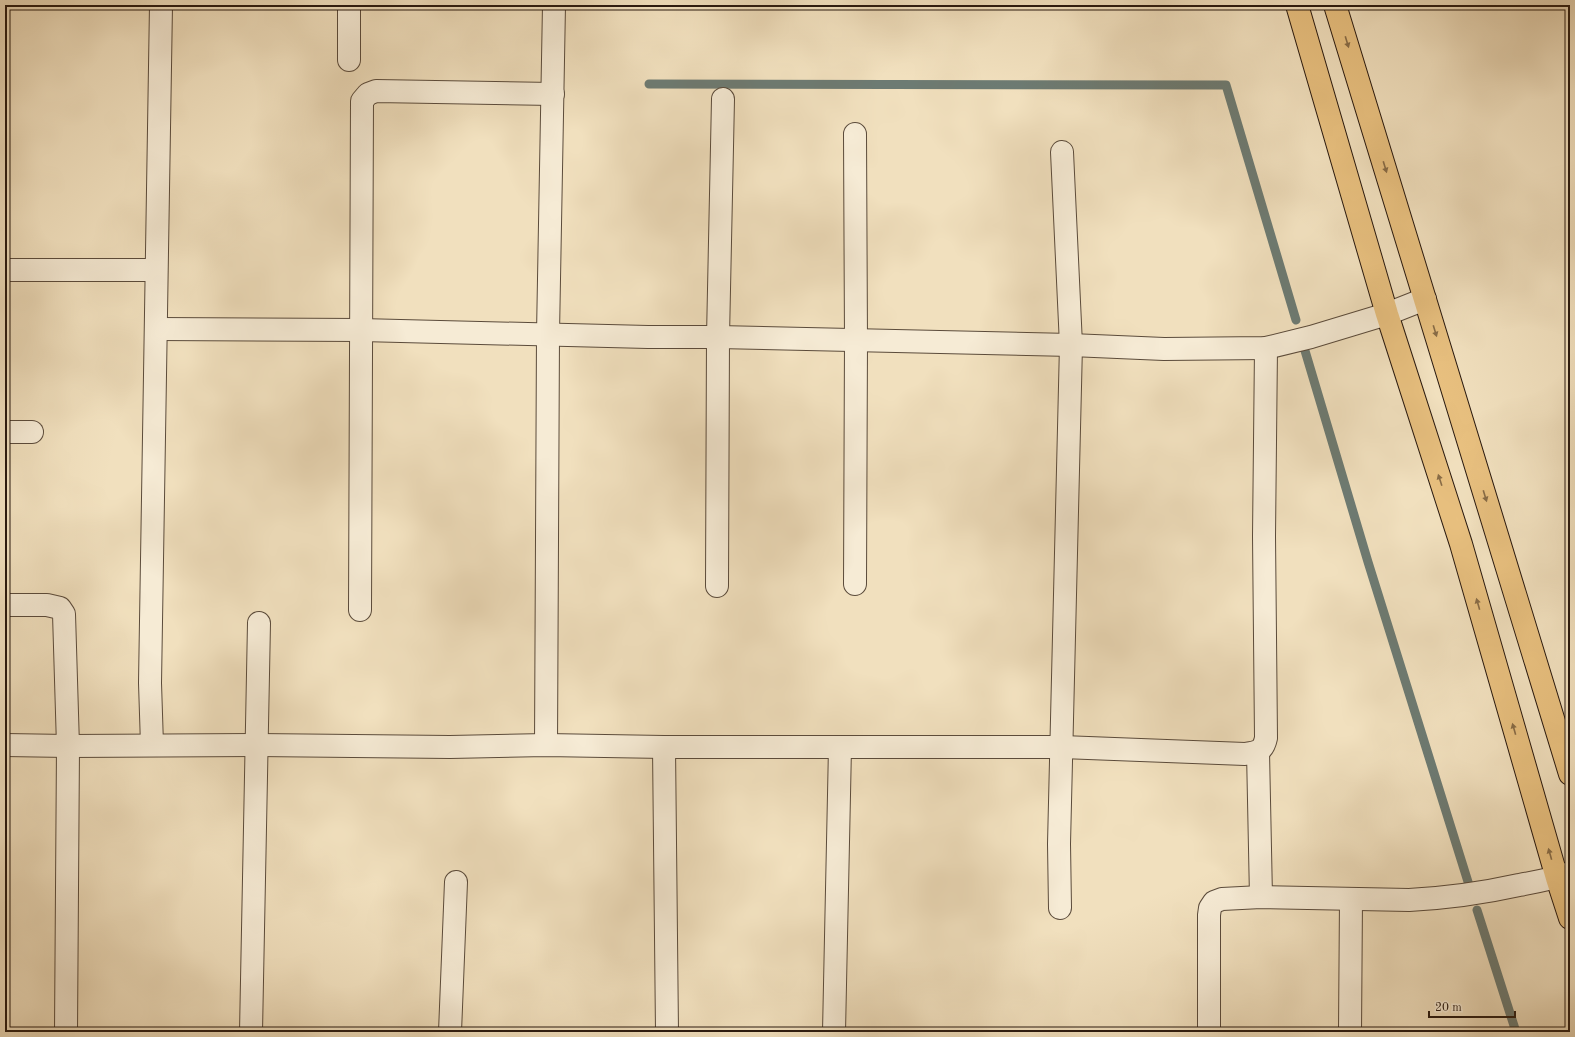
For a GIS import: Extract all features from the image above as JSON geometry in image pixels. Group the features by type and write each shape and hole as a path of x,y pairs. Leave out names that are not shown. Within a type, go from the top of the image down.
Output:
{"highway":[{"path":"1297,5 1387,314 1461,544 1564,875 1570,918"},
{"path":"1335,5 1425,299 1563,726 1570,774"}],"street":[{"path":"152,745 150,683 157,329 156,270 161,5"},
{"path":"349,5 349,60"},
{"path":"546,744 548,334 554,5"},
{"path":"360,610 362,101 365,96 376,91 553,94"},
{"path":"717,586 718,336 723,99"},
{"path":"855,134 855,584"},
{"path":"1060,908 1059,844 1071,345 1062,152"},
{"path":"5,270 156,270"},
{"path":"157,329 361,330 548,334 648,338 718,336 856,341 1071,345 1164,349 1266,348 1311,337 1387,314 1425,299"},
{"path":"5,745 450,747 546,744 664,747 1062,747 1245,754 1258,752 1263,747 1266,738 1264,544 1266,348"},
{"path":"5,432 32,432"},
{"path":"5,605 52,605 63,610 65,618 68,746 66,1032"},
{"path":"251,1032 259,623"},
{"path":"664,747 667,1032"},
{"path":"834,1032 840,747"},
{"path":"1258,752 1261,897"},
{"path":"1209,1032 1209,915 1210,908 1214,902 1222,899 1261,897 1433,899 1498,890 1564,875"},
{"path":"450,1032 456,882"},
{"path":"1350,1032 1351,899"}],"waterway":[{"path":"649,84 1226,85 1296,320"},
{"path":"1303,344 1368,562 1469,885"},
{"path":"1477,910 1516,1032"}]}
